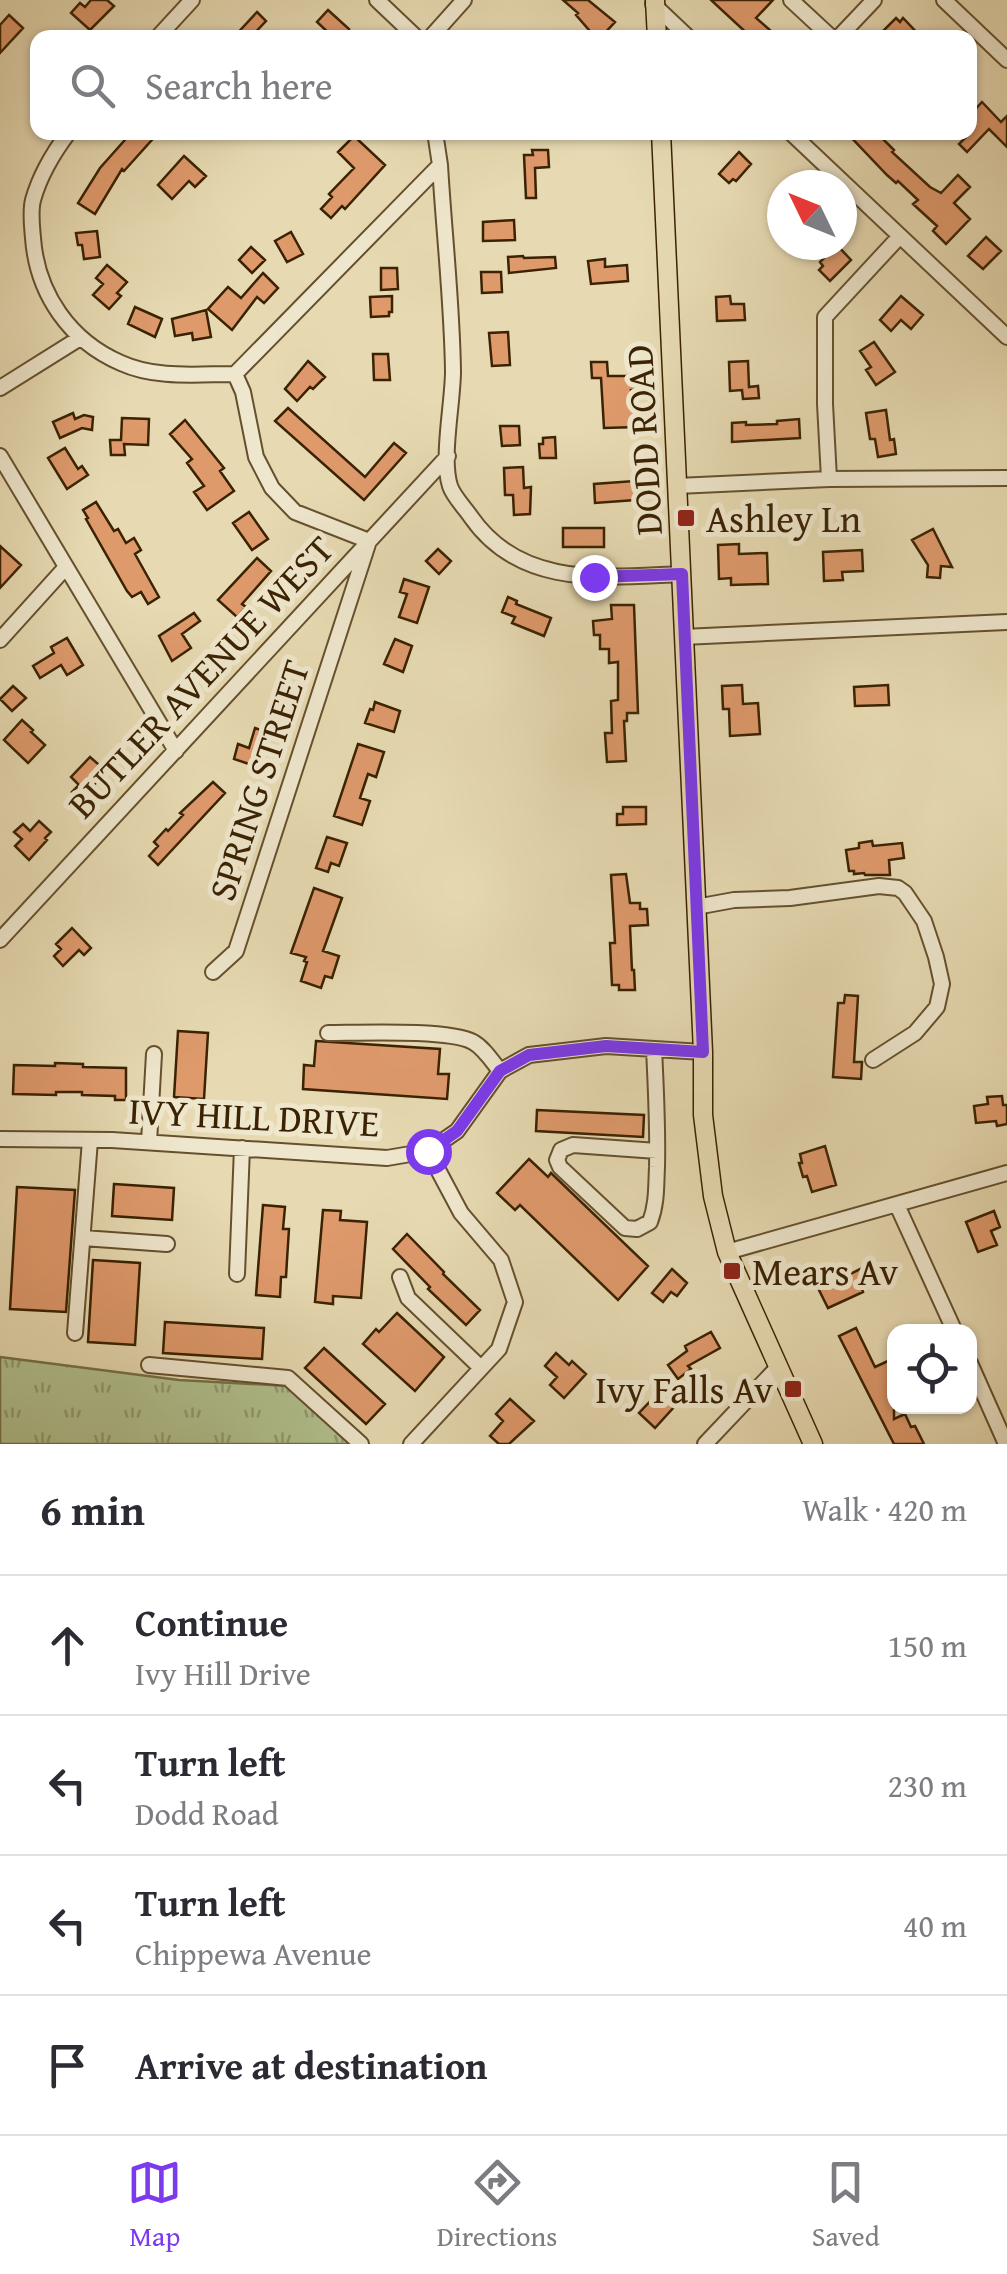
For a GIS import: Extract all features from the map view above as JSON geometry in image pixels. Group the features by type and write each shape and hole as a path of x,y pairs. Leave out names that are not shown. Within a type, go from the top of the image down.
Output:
{"main road":[{"path":"653,2 656,30"},
{"name":"DODD ROAD","path":"661,140 704,1115 712,1196 727,1252 813,1444"}],"street":[{"path":"164,30 192,0"},
{"path":"377,0 409,30"},
{"path":"437,30 464,0"},
{"path":"791,0 826,30"},
{"path":"843,30 874,0"},
{"path":"944,0 976,30"},
{"path":"653,2 681,30"},
{"path":"977,31 1007,60"},
{"path":"62,140 32,204 34,252 40,277 61,317 80,338 124,365 158,374 235,374 440,164"},
{"path":"437,140 453,372 450,486 480,530 518,560 548,572 594,577 682,574"},
{"path":"798,140 1007,337"},
{"path":"829,479 825,317 900,236"},
{"path":"0,388 80,338"},
{"path":"235,374 243,392 256,457 272,488 295,512 370,542"},
{"path":"0,456 176,751"},
{"name":"BUTLER AVENUE WEST","path":"0,940 448,456"},
{"path":"677,486 829,479 1007,478"},
{"name":"SPRING STREET","path":"213,972 236,951 370,542"},
{"path":"0,640 66,567"},
{"path":"683,637 1007,622"},
{"path":"696,907 879,886 898,888 905,893 924,921 942,984 937,1008 914,1032 873,1060"},
{"path":"328,1032 451,1036 472,1042 500,1071 529,1055 606,1046 703,1052"},
{"path":"654,1049 658,1116 656,1208 650,1222 637,1229 626,1228 556,1160 561,1150 574,1145 657,1151"},
{"path":"149,1142 154,1054"},
{"name":"IVY HILL DRIVE","path":"0,1139 149,1142 387,1158 428,1151 457,1131 500,1071"},
{"path":"74,1333 90,1140"},
{"path":"237,1274 242,1148"},
{"path":"411,1444 500,1348 516,1302 502,1260 461,1213 428,1151"},
{"path":"727,1252 1007,1173"},
{"path":"898,1204 951,1324"},
{"path":"84,1238 166,1244"},
{"path":"400,1277 408,1298 481,1368"},
{"path":"149,1365 288,1378 361,1444"},
{"path":"705,1444 778,1367"},
{"path":"977,1379 1006,1444"}],"green space":[{"path":"0,1357 179,1380 289,1386 352,1444 0,1444"}],"building":[{"path":"91,0 107,0 114,6 90,30 71,13 80,3 85,7"},
{"path":"563,0 588,0 615,22 608,30 589,30"},
{"path":"711,0 773,0 756,18 770,30 743,30"},
{"path":"328,10 349,29 326,30 317,22"},
{"path":"257,12 266,21 258,30 240,30"},
{"path":"9,15 23,28 0,53 0,25"},
{"path":"896,18 900,22 903,18 914,30 884,30"},
{"path":"982,102 1001,122 1007,116 1007,147 989,129 967,152 959,144 963,140 977,140 977,107"},
{"path":"125,140 152,140 122,169 95,214 78,203 100,168"},
{"path":"350,140 358,140 385,165 345,209 342,206 331,218 321,209 332,197 329,194 354,168 338,152"},
{"path":"854,140 884,140 892,152 941,193 958,175 970,187 954,203 970,219 946,244 933,231 937,226 913,204 918,200"},
{"path":"532,150 548,150 549,167 535,168 536,198 526,198 524,155 533,155"},
{"path":"739,152 751,164 736,181 729,183 719,174"},
{"path":"184,156 206,176 195,187 189,181 172,199 158,185"},
{"path":"514,220 515,240 483,241 483,222"},
{"path":"97,231 100,257 84,259 76,233"},
{"path":"291,232 303,254 287,262 275,241"},
{"path":"986,237 1001,251 983,269 968,256"},
{"path":"251,247 265,260 252,273 239,260"},
{"path":"508,257 555,257 556,268 509,273"},
{"path":"605,259 605,267 627,265 628,281 591,284 588,261"},
{"path":"851,260 830,281 819,270 823,266 820,262"},
{"path":"107,265 127,282 109,309 93,295 103,284 96,278"},
{"path":"381,268 397,268 398,289 381,290"},
{"path":"481,272 501,272 502,292 482,293"},
{"path":"263,273 278,288 264,303 257,297 232,330 208,309 228,287 241,298"},
{"path":"392,296 389,316 371,317 370,297"},
{"path":"730,296 731,304 744,304 745,320 717,321 716,297"},
{"path":"901,296 923,315 911,329 901,320 891,331 880,320"},
{"path":"135,307 162,319 155,337 128,324"},
{"path":"206,310 211,337 193,340 192,333 175,336 172,319"},
{"path":"508,332 510,365 492,366 489,333"},
{"path":"874,342 895,372 876,385 866,370 871,367 860,351"},
{"path":"373,354 388,354 390,380 374,380"},
{"path":"308,361 325,377 297,401 285,389"},
{"path":"748,361 749,387 758,386 759,398 743,399 742,390 730,391 729,362"},
{"path":"591,362 607,362 608,376 636,378 636,390 631,390 637,427 604,428 601,378 592,378"},
{"path":"288,408 365,477 394,443 406,453 364,500 275,421"},
{"path":"886,410 896,454 878,457 866,413"},
{"path":"73,413 75,419 93,417 92,430 82,428 60,438 53,422"},
{"path":"122,418 149,419 148,445 124,444 125,455 111,455 110,440 121,440"},
{"path":"799,419 800,438 732,442 732,423 777,424"},
{"path":"185,420 224,468 220,471 234,491 207,510 194,492 204,486 187,463 192,459 170,434"},
{"path":"500,426 519,426 520,445 502,446"},
{"path":"555,437 556,458 540,458 539,444 543,444 543,438"},
{"path":"65,448 78,469 82,466 88,475 67,489 48,458"},
{"path":"523,467 524,488 531,487 530,514 514,515 513,495 505,495 504,468"},
{"path":"634,481 635,500 595,503 594,484"},
{"path":"96,502 114,531 118,529 126,543 134,538 141,550 135,554 159,597 148,604 141,592 132,597 127,591 86,519 83,510"},
{"path":"249,512 268,539 252,550 233,523"},
{"path":"563,528 604,528 604,547 563,547"},
{"path":"933,529 952,567 941,566 940,578 927,577 928,565 912,540"},
{"path":"739,544 739,554 767,553 768,584 731,585 731,578 719,579 718,545"},
{"path":"0,546 21,565 0,588"},
{"path":"438,549 451,561 439,574 426,561"},
{"path":"862,550 863,571 842,572 843,580 824,581 823,552"},
{"path":"257,558 271,571 242,604 246,607 237,617 218,600"},
{"path":"404,579 429,587 417,623 399,617 407,594 400,592"},
{"path":"508,597 551,618 544,636 512,623 515,617 502,612"},
{"path":"611,605 634,605 638,713 627,713 624,721 626,761 607,762 605,733 612,733 611,701 618,700 618,662 609,663 609,649 600,649 600,635 594,635 593,621 612,619"},
{"path":"194,613 200,621 182,634 191,648 172,661 159,636"},
{"path":"67,638 83,665 67,675 61,665 40,678 33,666 54,653 51,647"},
{"path":"395,639 412,646 403,672 384,664"},
{"path":"742,685 743,704 758,703 760,734 730,736 729,709 723,709 722,686"},
{"path":"888,685 889,705 855,706 854,687"},
{"path":"13,686 26,698 12,711 0,699"},
{"path":"375,702 400,711 394,732 365,723"},
{"path":"22,720 45,745 28,763 4,740"},
{"path":"255,728 272,734 261,768 234,759 238,744 249,748"},
{"path":"358,744 384,752 376,777 368,774 360,798 370,801 362,825 334,816"},
{"path":"90,757 106,771 81,800 72,792 79,785 71,777"},
{"path":"213,782 225,793 158,865 149,856 158,846 154,842"},
{"path":"623,807 646,807 646,824 617,825 617,814 623,814"},
{"path":"39,821 51,832 29,860 15,846 22,839 14,832 23,824 30,831"},
{"path":"327,837 347,843 339,866 331,863 328,872 316,868"},
{"path":"872,841 873,846 902,843 904,858 889,860 890,875 849,871 846,850"},
{"path":"626,874 630,903 640,903 640,909 647,909 648,925 630,926 635,990 619,990 619,985 612,985 610,943 615,943 611,875"},
{"path":"314,888 342,898 323,951 339,956 332,978 325,976 321,988 301,981 306,957 291,953"},
{"path":"72,928 91,948 84,955 79,950 63,966 54,956 61,949 56,944"},
{"path":"845,995 858,996 854,1062 862,1062 861,1079 833,1077 838,1003 844,1003"},
{"path":"178,1031 208,1033 204,1099 174,1097"},
{"path":"316,1041 440,1049 438,1074 449,1074 447,1099 303,1089 304,1065 314,1066"},
{"path":"55,1063 126,1068 126,1100 82,1092 13,1094 14,1065"},
{"path":"1002,1096 1003,1105 1007,1105 1007,1124 976,1123 974,1106 988,1104 987,1097"},
{"path":"537,1110 644,1115 643,1137 536,1131"},
{"path":"825,1146 836,1185 812,1192 807,1176 803,1177 800,1154"},
{"path":"529,1159 548,1177 551,1173 648,1266 618,1300 520,1205 515,1210 497,1193"},
{"path":"114,1184 174,1188 172,1220 112,1216"},
{"path":"17,1187 75,1190 66,1312 10,1309"},
{"path":"263,1205 285,1207 283,1229 289,1229 286,1277 281,1277 280,1297 256,1295"},
{"path":"323,1210 341,1211 340,1220 367,1222 361,1298 333,1296 333,1304 315,1302"},
{"path":"994,1211 1000,1227 991,1231 997,1245 978,1252 966,1222"},
{"path":"407,1234 480,1310 466,1325 393,1249"},
{"path":"93,1260 140,1263 135,1345 88,1342"},
{"path":"868,1265 876,1282 828,1308 819,1290"},
{"path":"672,1269 687,1283 677,1296 671,1292 663,1302 652,1293"},
{"path":"397,1313 444,1357 415,1391 363,1344"},
{"path":"165,1322 264,1328 262,1359 163,1353"},
{"path":"856,1328 875,1367 887,1361 887,1414 894,1414 894,1419 905,1414 924,1444 894,1444 839,1336"},
{"path":"711,1332 720,1348 688,1366 691,1369 678,1379 668,1365 687,1351 685,1346"},
{"path":"324,1348 385,1404 366,1424 305,1368"},
{"path":"556,1353 586,1374 564,1398 550,1385 557,1377 545,1366"},
{"path":"672,1384 684,1396 655,1428 639,1413"},
{"path":"510,1399 534,1421 509,1444 499,1444 490,1436 503,1421 496,1414"}],"place":[{"name":"Ashley Ln","path":"686,518"},
{"name":"Mears Av","path":"732,1271"},
{"name":"Ivy Falls Av","path":"793,1389"}],"route":[{"path":"428,1151 457,1131 500,1071 529,1055 606,1046 703,1052 682,574 594,577"}]}
